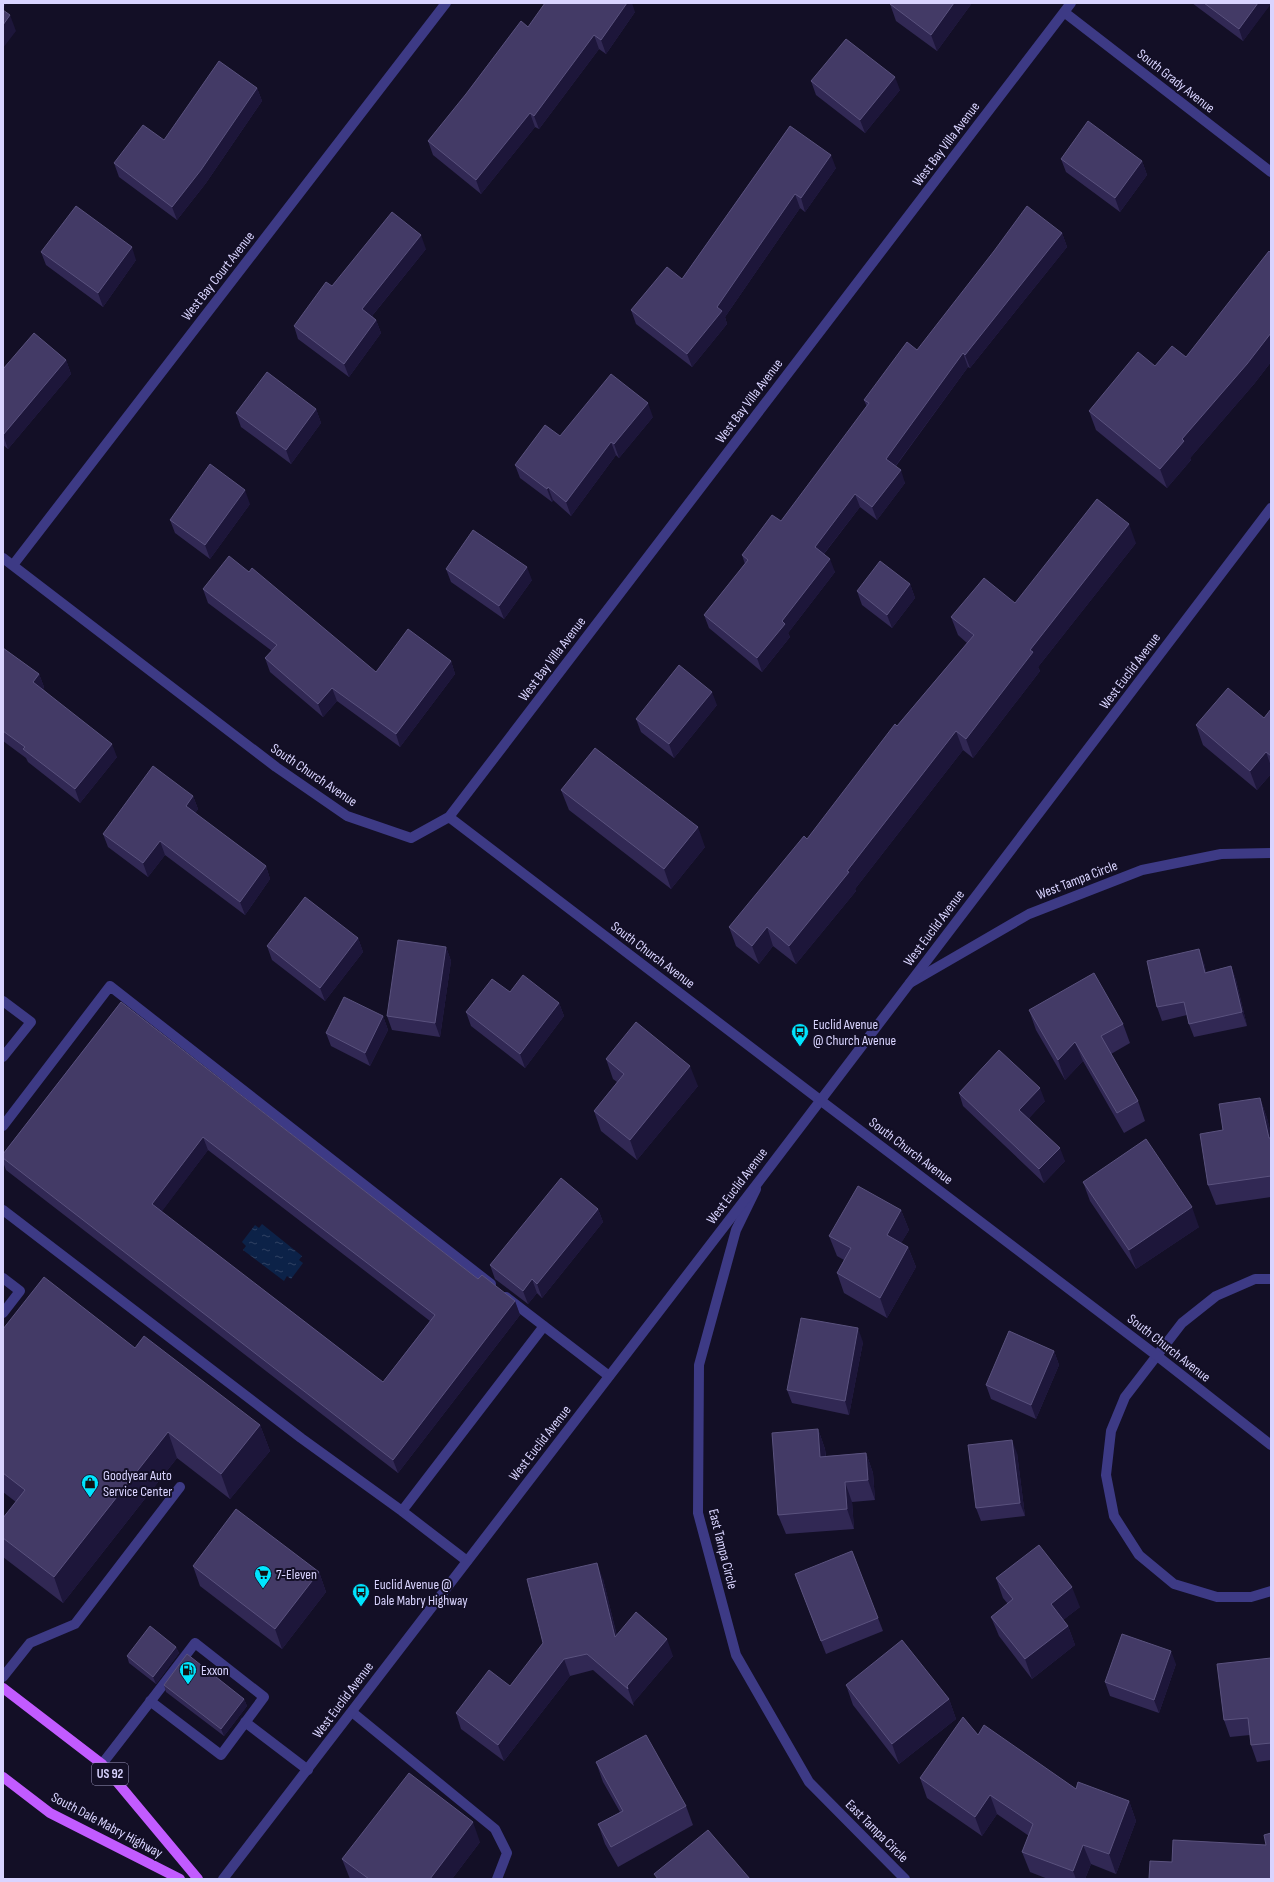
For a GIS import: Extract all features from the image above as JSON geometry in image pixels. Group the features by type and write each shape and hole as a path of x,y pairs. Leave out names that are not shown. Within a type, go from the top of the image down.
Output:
{"main road":[{"name":"South Dale Mabry Highway","path":"3,1688 102,1764 198,1879"},
{"name":"South Dale Mabry Highway","path":"3,1777 50,1813 180,1879"}],"street":[{"name":"West Bay Court Avenue","path":"13,565 446,3"},
{"name":"West Bay Villa Avenue","path":"448,817 1071,3"},
{"name":"South Grady Avenue","path":"1064,12 1271,172"},
{"name":"West Euclid Avenue","path":"224,1879 763,1176 1271,508"},
{"name":"South Church Avenue","path":"3,558 276,768 347,816 411,838 448,817 1156,1355 1271,1445"},
{"name":"West Tampa Circle","path":"909,984 1029,914 1142,870 1221,854 1271,853"},
{"path":"3,1126 110,986 609,1376"},
{"path":"3,1001 31,1022 3,1057"},
{"name":"East Tampa Circle","path":"763,1176 736,1230 699,1365 698,1513 736,1655 808,1782 905,1879"},
{"path":"3,1210 301,1438 402,1511 467,1561"},
{"path":"3,1278 20,1291 3,1314"},
{"path":"1271,1279 1255,1279 1216,1296 1182,1323 1125,1397 1110,1431 1106,1474 1114,1516 1139,1556 1174,1584 1217,1598 1251,1597 1271,1591"},
{"path":"402,1511 544,1326"},
{"path":"3,1677 30,1643 75,1624 180,1487"},
{"path":"102,1764 150,1701 195,1644 264,1697 221,1754 150,1701"},
{"path":"352,1712 496,1829 507,1853 497,1879"},
{"path":"245,1722 308,1770"}],"water":[{"path":"262,1224 302,1256 299,1260 303,1263 291,1279 287,1276 284,1281 243,1250 246,1246 242,1242 255,1225 259,1228"}],"building":[{"path":"545,3 627,3 601,40 594,35 534,116 530,113 476,180 428,141 466,94 521,21 528,27"},
{"path":"954,3 931,35 890,4"},
{"path":"1204,3 1258,3 1239,29"},
{"path":"3,10 10,15 3,25"},
{"path":"846,39 895,77 860,120 811,81"},
{"path":"219,61 257,88 201,170 172,207 114,163 143,125 164,140"},
{"path":"1088,121 1142,161 1115,198 1061,159"},
{"path":"790,126 831,155 801,198 795,194 717,307 722,311 687,354 631,310 667,267 682,279"},
{"path":"76,206 132,247 98,293 41,252"},
{"path":"1027,206 1062,233 965,355 963,353 886,459 901,470 872,507 855,494 815,547 830,559 782,621 785,624 757,658 704,615 748,560 742,555 772,515 781,521 869,403 864,400 907,342 917,350"},
{"path":"392,212 421,235 362,309 376,320 344,364 294,326 326,282 332,286"},
{"path":"1269,251 1271,253 1271,333 1247,364 1182,439 1184,441 1160,469 1089,411 1138,352 1155,366 1172,346 1186,357"},
{"path":"34,333 66,360 3,435 3,369"},
{"path":"267,372 316,409 286,450 236,413"},
{"path":"611,374 648,403 614,444 611,442 566,502 548,487 547,489 515,465 545,425 560,436"},
{"path":"210,464 245,490 205,545 170,520"},
{"path":"1097,499 1129,524 1030,650 1033,652 966,739 956,731 847,871 849,872 789,946 767,927 752,946 729,927 804,836 807,839 895,724 897,726 974,635 951,617 984,578 1015,603"},
{"path":"473,530 527,567 499,606 446,569"},
{"path":"229,556 249,572 252,568 376,672 408,629 451,661 396,734 332,688 318,704 265,658 277,645 203,589"},
{"path":"880,561 910,584 887,615 857,591"},
{"path":"3,648 39,674 33,682 112,744 75,789 23,749 25,747 3,731"},
{"path":"679,665 712,692 669,744 636,719"},
{"path":"1228,688 1264,718 1271,709 1271,756 1266,752 1250,771 1196,725"},
{"path":"595,748 698,827 664,869 561,790"},
{"path":"153,766 193,796 186,806 266,866 240,902 160,841 143,863 103,834"},
{"path":"305,897 358,938 320,988 267,946"},
{"path":"398,940 446,947 435,1023 387,1016"},
{"path":"1199,949 1205,973 1231,966 1242,1012 1189,1024 1184,1002 1157,1007 1147,961"},
{"path":"1094,973 1123,1024 1101,1036 1138,1101 1117,1113 1075,1042 1058,1060 1029,1010"},
{"path":"523,975 559,1003 520,1054 466,1012 492,979 510,992"},
{"path":"344,997 383,1016 365,1053 326,1033"},
{"path":"121,1002 478,1279 482,1275 515,1301 393,1460 3,1158 3,1154","holes":["203,1137 435,1315 383,1382 152,1204"]},
{"path":"636,1022 690,1066 630,1140 594,1111 624,1074 606,1059"},
{"path":"999,1050 1040,1088 1019,1110 1060,1148 1039,1169 959,1093"},
{"path":"1260,1098 1269,1138 1271,1138 1271,1176 1208,1185 1200,1134 1223,1130 1219,1104"},
{"path":"1146,1139 1192,1207 1129,1250 1083,1182"},
{"path":"561,1178 598,1209 537,1284 532,1279 523,1291 490,1265"},
{"path":"858,1186 901,1210 887,1235 908,1247 880,1298 837,1273 851,1248 829,1236"},
{"path":"44,1277 135,1348 144,1336 260,1425 221,1474 168,1432 54,1577 3,1538 3,1518 25,1490 3,1473 3,1329"},
{"path":"801,1318 858,1328 845,1401 787,1390"},
{"path":"1009,1331 1054,1351 1031,1405 986,1385"},
{"path":"818,1429 820,1457 866,1453 868,1480 845,1482 847,1509 778,1515 772,1433"},
{"path":"1012,1440 1020,1503 976,1508 968,1445"},
{"name":"7-Eleven","path":"236,1509 319,1572 275,1629 193,1566"},
{"path":"1039,1545 1072,1587 1051,1604 1068,1626 1025,1659 991,1617 1013,1599 996,1578"},
{"path":"852,1551 878,1618 821,1641 795,1574"},
{"path":"597,1563 615,1637 636,1612 667,1639 627,1686 628,1689 587,1654 564,1659 498,1745 456,1713 489,1670 510,1686 543,1643 527,1579"},
{"path":"150,1626 176,1647 153,1677 127,1656"},
{"path":"1122,1634 1171,1651 1154,1700 1105,1682"},
{"path":"902,1640 949,1699 892,1744 846,1685"},
{"path":"187,1654 244,1699 221,1729 164,1685"},
{"path":"1271,1658 1271,1743 1251,1745 1248,1718 1224,1720 1217,1664"},
{"path":"963,1717 978,1735 984,1725 1076,1789 1078,1782 1129,1801 1109,1854 1083,1845 1073,1871 1022,1852 1033,1824 990,1795 975,1817 920,1778"},
{"path":"646,1735 686,1806 611,1847 598,1824 623,1811 596,1762"},
{"path":"409,1773 473,1822 430,1879 369,1879 342,1859"},
{"path":"708,1830 750,1879 658,1879 654,1874"},
{"path":"1271,1833 1271,1879 1149,1879 1150,1861 1172,1862 1173,1840 1266,1845 1264,1835"}],"place":[{"name":"Euclid Avenue @ Church Avenue","path":"800,1047"},
{"name":"Goodyear Auto Service Center","path":"90,1498"},
{"name":"7-Eleven","path":"263,1589"},
{"name":"Euclid Avenue @ Dale Mabry Highway","path":"361,1607"},
{"name":"Exxon","path":"188,1685"}]}
